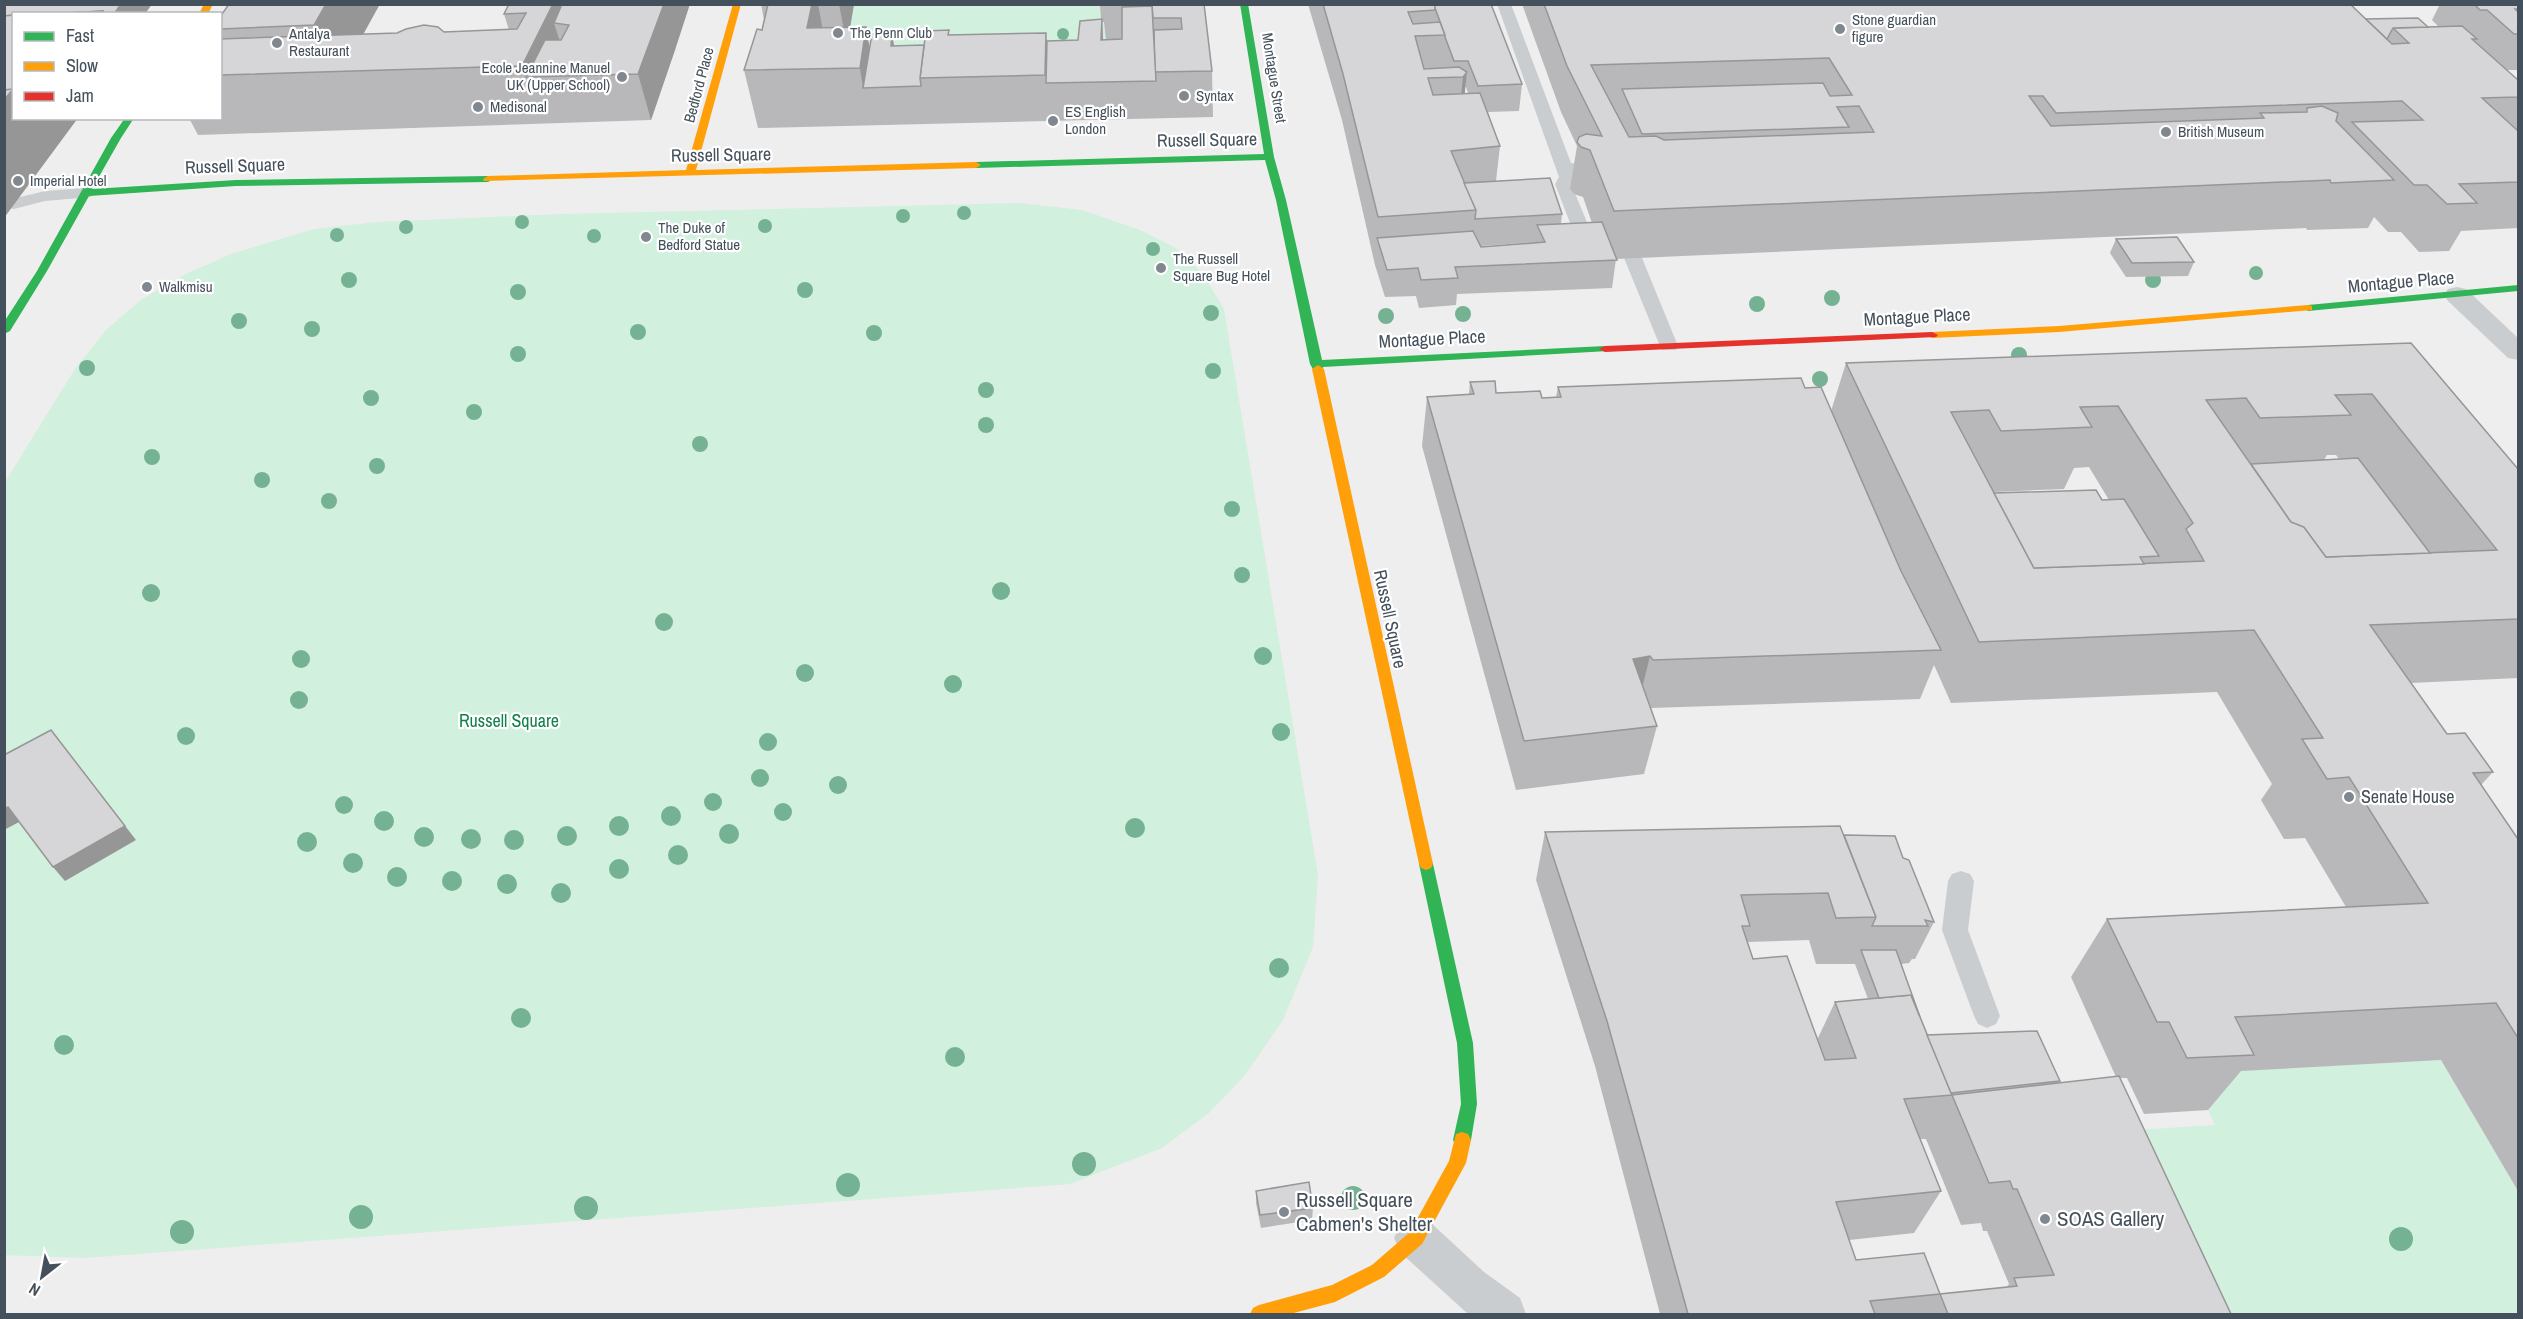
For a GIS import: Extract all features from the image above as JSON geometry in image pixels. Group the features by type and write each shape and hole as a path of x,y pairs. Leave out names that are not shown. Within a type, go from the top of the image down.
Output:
{"main road":[{"name":"Bedford Place","path":"690,174 737,4"},
{"name":"Montague Street","path":"1244,4 1269,157"},
{"path":"4,331 128,120"},
{"name":"Russell Square","path":"85,193 236,183 690,174 1269,157 1281,200 1464,1043 1469,1104 1457,1163 1416,1238 1378,1271 1335,1293 1259,1314"},
{"name":"Montague Place","path":"1316,364 2058,329 2518,288"}],"street":[{"path":"2457,295 2518,352"},
{"path":"1416,1238 1468,1287 1504,1314"}],"lane":[{"path":"1504,4 1568,178"},
{"path":"1582,155 1563,184 1586,241"},
{"path":"14,204 45,196 85,193"},
{"path":"1633,258 1669,346"},
{"path":"1961,881 1955,930 1987,1016"}],"green space":[{"path":"824,4 1107,5 1122,91 803,101"},
{"name":"Russell Square","path":"1021,203 1082,210 1140,230 1176,248 1202,273 1224,309 1318,875 1313,947 1283,1020 1245,1075 1209,1113 1162,1148 1070,1184 85,1258 5,1255 5,482 75,369 106,330 142,299 188,273 231,254 314,229 376,222 562,214"},
{"path":"2441,1060 2518,1191 2518,1314 2192,1314 2136,1130 2215,1125 2191,1073"}],"building":[{"path":"4,4 121,4 115,12 12,12 12,15 4,16"},
{"path":"229,4 326,4 314,25 222,29 222,14"},
{"path":"509,4 553,4 522,66 222,75 222,39 397,33 424,25 438,27 444,32 517,29 526,13 504,14"},
{"path":"562,4 664,4 638,74 526,77 545,40 561,40 569,25 554,23"},
{"path":"768,4 812,4 807,28 866,27 860,68 744,70 757,29 762,30"},
{"path":"1152,4 1204,4 1212,71 1155,72 1154,30 1182,29 1181,18 1153,18"},
{"path":"1323,4 1435,4 1435,10 1408,12 1413,24 1440,22 1445,35 1415,36 1424,69 1459,67 1467,72 1463,77 1428,78 1433,95 1480,93 1500,146 1451,151 1476,210 1378,217 1343,74"},
{"path":"1435,4 1491,4 1522,84 1478,86 1468,61 1454,61"},
{"name":"British Museum","path":"1544,4 2350,4 2392,44 2409,43 2393,28 2462,26 2477,39 2472,39 2518,80 2518,97 2482,98 2518,131 2518,182 2459,184 2477,203 2447,204 2427,185 2414,185 2352,122 2423,120 2402,101 2056,113 2043,96 2029,96 2051,126 2264,118 2260,113 2307,112 2307,108 2322,106 2338,113 2336,121 2394,180 2331,183 2330,180 1614,211 1590,150 1581,147 1577,142 1579,137 1586,134 1602,136 1567,66","holes":["1829,58 1852,95 1830,96 1823,83 1622,89 1642,134 1849,127 1837,107 1859,106 1874,132 1664,140 1656,136 1629,137 1591,65"]},
{"path":"2474,4 2518,4 2518,9 2515,9 2518,12 2518,34 2514,34 2487,10 2480,10"},
{"path":"1152,6 1156,81 1046,83 1047,41 1078,40 1080,21 1102,19 1101,40 1122,39 1122,7"},
{"path":"12,15 12,90 4,90 4,16"},
{"path":"2418,18 2428,27 2393,28 2387,39 2366,19"},
{"path":"949,30 948,35 1046,33 1045,75 920,78 926,31"},
{"path":"872,34 892,34 891,46 924,45 921,86 863,88"},
{"path":"12,89 4,100 4,90"},
{"path":"1550,178 1562,214 1475,219 1476,210 1464,183"},
{"path":"1602,222 1617,260 1455,267 1458,278 1421,280 1418,268 1387,270 1377,238 1473,231 1481,247 1545,242 1537,225"},
{"path":"2177,237 2194,262 2132,263 2116,239"},
{"path":"2411,343 2518,469 2518,619 2370,625 2447,734 2465,733 2493,772 2473,773 2518,839 2518,1038 2496,1003 2235,1017 2254,1055 2187,1058 2169,1022 2157,1022 2107,919 2428,903 2349,777 2327,779 2302,739 2323,738 2254,630 1979,642 1846,363","holes":["2372,394 2497,550 2326,557 2304,527 2291,522 2206,400 2246,398 2260,418 2351,415 2335,395","2118,406 2193,523 2186,529 2204,561 2034,568 1951,412 1989,410 2001,431 2092,427 2080,407"]},
{"path":"1801,378 1805,388 1821,387 1901,571 1941,650 1653,660 1650,656 1633,659 1657,726 1524,741 1427,397 1474,394 1470,382 1495,381 1496,393 1540,391 1542,398 1561,397 1558,387"},
{"path":"2358,458 2430,553 2326,557 2304,527 2291,522 2251,464"},
{"path":"2096,490 2102,500 2124,499 2159,556 2140,557 2144,564 2034,568 1994,493"},
{"path":"51,730 125,826 53,867 8,807 4,809 4,755"},
{"path":"1840,826 1876,917 1836,918 1828,893 1741,895 1750,926 1742,926 1753,959 1787,956 1825,1060 1856,1058 1835,1002 1911,995 1952,1095 1904,1099 1941,1191 1836,1202 1856,1260 1924,1253 1940,1294 1870,1301 1875,1314 1688,1314 1607,1021 1545,832"},
{"path":"1844,835 1895,836 1903,858 1909,860 1934,922 1925,920 1928,926 1872,926 1876,917"},
{"path":"1861,950 1896,950 1920,1017 1911,995 1879,998"},
{"path":"2037,1031 2060,1081 1951,1093 1927,1035"},
{"path":"2119,1076 2231,1314 1948,1314 1940,1294 2017,1286 2014,1278 2054,1275 2017,1189 2013,1189 2010,1181 1989,1183 1952,1095"},
{"path":"1309,1182 1313,1208 1260,1215 1256,1191"}],"traffic: fast":[{"path":"1244,4 1269,157"},
{"path":"4,331 42,271 116,138 129,120"},
{"path":"976,165 1269,157 1281,200 1318,369"},
{"path":"85,193 236,183 488,179"},
{"path":"2308,308 2518,288"},
{"path":"1316,364 1605,349"},
{"path":"1426,864 1465,1043 1469,1104 1462,1140"}],"traffic: slow":[{"path":"204,12 209,4"},
{"path":"690,174 737,4"},
{"path":"488,179 976,165"},
{"path":"1932,335 2059,329 2308,308"},
{"path":"1318,369 1426,864"},
{"path":"1259,1314 1335,1293 1378,1271 1416,1238 1457,1163 1462,1140"}],"traffic: jam":[{"path":"1605,349 1932,335"}],"place":[{"name":"Stone guardian figure","path":"1840,29"},
{"name":"The Penn Club","path":"838,33"},
{"name":"Antalya Restaurant","path":"277,43"},
{"name":"Ecole Jeannine Manuel UK (Upper School)","path":"622,77"},
{"name":"Syntax","path":"1184,96"},
{"name":"Medisonal","path":"478,107"},
{"name":"ES English London","path":"1053,121"},
{"name":"British Museum","path":"2166,132"},
{"name":"Imperial Hotel","path":"18,181"},
{"name":"The Duke of Bedford Statue","path":"646,237"},
{"name":"The Russell Square Bug Hotel","path":"1161,268"},
{"name":"Walkmisu","path":"147,287"},
{"name":"Senate House","path":"2349,797"},
{"name":"Russell Square Cabmen's Shelter","path":"1284,1212"},
{"name":"SOAS Gallery","path":"2045,1219"}]}
